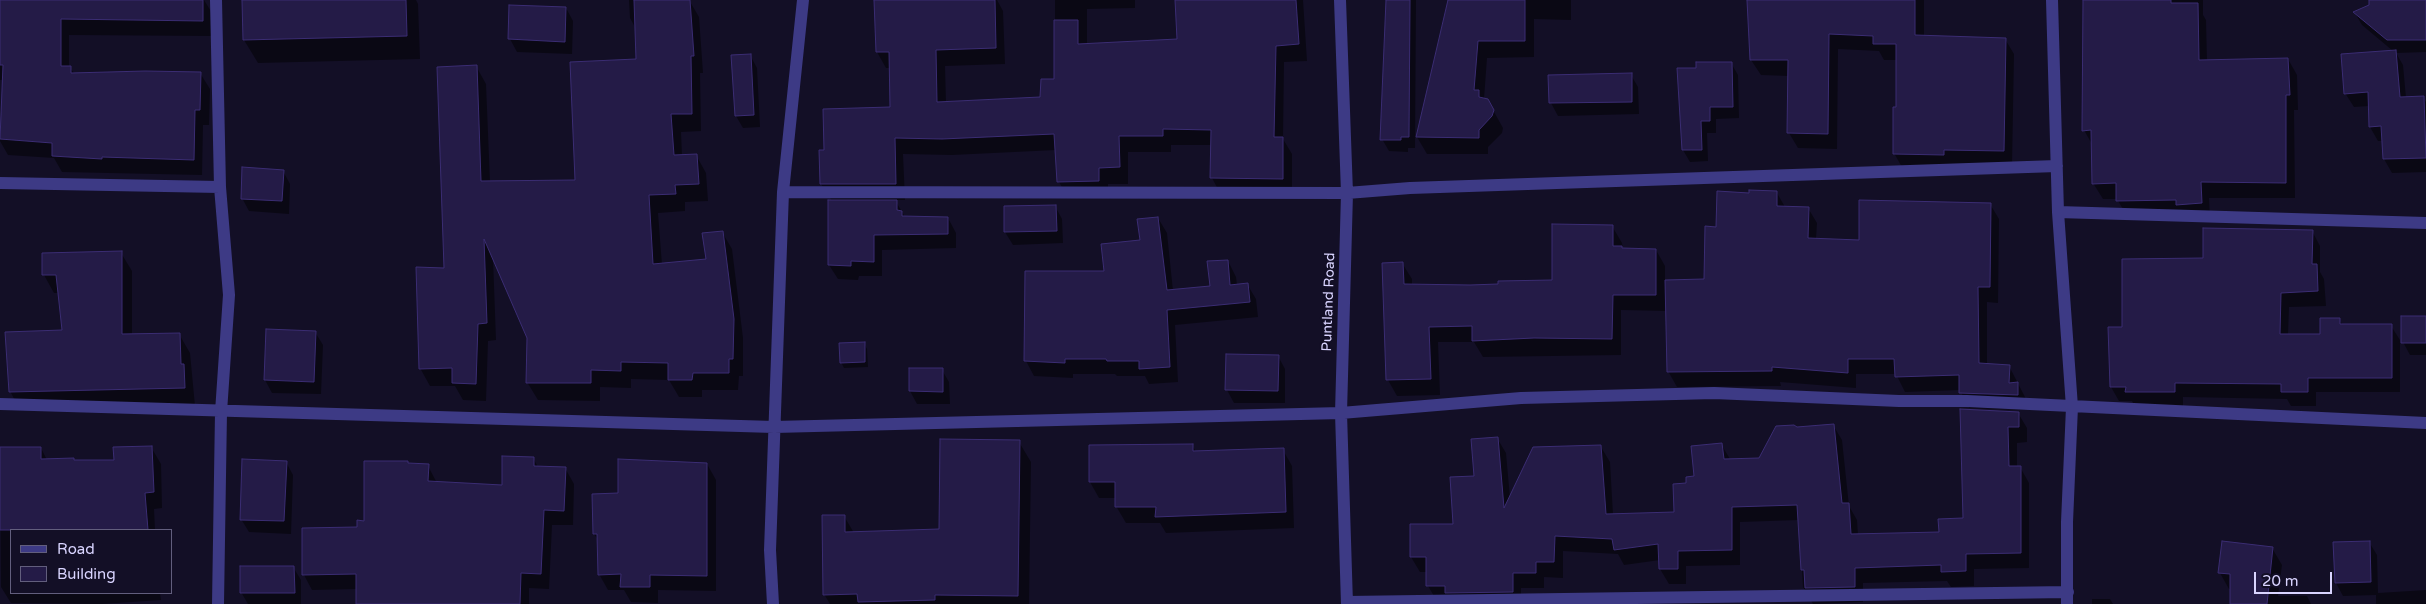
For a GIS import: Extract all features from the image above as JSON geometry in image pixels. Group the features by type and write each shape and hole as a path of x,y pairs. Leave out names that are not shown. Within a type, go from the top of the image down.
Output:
{"street":[{"path":"216,0 220,187 229,295 221,412 218,604"},
{"path":"773,604 770,550 783,192 803,0"},
{"name":"Puntland Road","path":"1340,0 1347,193 1341,414 1347,603"},
{"path":"1347,603 2068,598 2067,522 2072,407 2058,212 2052,0"},
{"path":"783,192 1347,193 1420,188 2057,166"},
{"path":"0,183 220,187"},
{"path":"2058,212 2426,223"},
{"path":"0,404 774,427 1341,414 1521,398 1714,393 1899,401 1967,401 2426,423"}],"building":[{"path":"0,0 203,0 203,21 61,19 61,66 71,66 71,73 201,72 200,110 195,110 194,160 102,157 102,159 52,156 52,143 0,139 3,65 0,65"},
{"path":"242,0 406,0 407,36 243,40"},
{"path":"634,0 690,0 694,56 691,56 692,114 671,114 674,155 697,154 699,184 675,185 676,194 649,195 653,264 706,259 702,233 723,231 734,319 733,359 729,359 729,373 693,373 692,380 668,380 668,363 621,362 621,371 591,370 591,383 526,383 527,338 484,239 487,323 478,324 476,384 452,383 452,368 419,369 416,267 444,268 437,67 477,65 481,181 575,180 570,62 636,59"},
{"path":"874,0 995,0 996,48 936,50 937,102 1040,97 1041,79 1054,79 1054,20 1078,20 1078,44 1177,39 1175,0 1296,0 1299,44 1276,46 1274,137 1283,137 1283,179 1210,178 1211,130 1163,129 1163,136 1119,136 1120,167 1099,168 1099,181 1057,182 1054,134 942,139 895,138 896,184 820,184 819,150 824,150 823,109 890,107 889,52 876,52"},
{"path":"1386,0 1410,0 1409,137 1401,137 1401,140 1380,140"},
{"path":"1448,0 1525,0 1525,41 1478,41 1474,90 1479,90 1479,97 1488,99 1494,110 1492,116 1479,130 1479,138 1416,137"},
{"path":"1747,0 1915,0 1915,35 2006,38 2004,151 1944,150 1944,155 1893,154 1893,107 1896,107 1896,44 1873,44 1873,36 1829,34 1828,134 1787,133 1788,60 1750,60"},
{"path":"2083,0 2171,0 2171,3 2198,3 2199,60 2288,58 2290,95 2286,95 2286,183 2201,182 2202,203 2176,205 2176,200 2116,201 2116,183 2092,184 2091,130 2082,131"},
{"path":"2369,0 2426,0 2426,40 2387,40 2353,12 2369,5"},
{"path":"509,5 566,7 565,42 508,39"},
{"path":"2396,50 2400,97 2424,96 2426,158 2383,159 2381,126 2369,127 2368,92 2344,94 2341,54"},
{"path":"751,54 754,115 735,116 731,55"},
{"path":"1696,62 1732,62 1733,107 1710,107 1710,121 1701,121 1702,150 1682,150 1677,68 1696,68"},
{"path":"1632,73 1632,102 1549,103 1548,75"},
{"path":"242,167 284,170 282,201 241,199"},
{"path":"1749,190 1777,191 1777,206 1809,207 1808,238 1859,240 1859,200 1991,203 1990,287 1978,287 1979,363 2010,365 2009,383 2018,382 2018,395 1959,393 1959,375 1895,377 1894,359 1848,359 1848,373 1772,367 1772,371 1667,372 1665,280 1704,279 1705,226 1716,227 1717,191 1749,193"},
{"path":"828,200 897,200 897,210 902,211 902,216 948,217 948,234 874,235 874,262 851,261 851,266 828,265"},
{"path":"1056,205 1057,231 1004,232 1004,206"},
{"path":"1158,217 1167,290 1210,286 1207,261 1228,260 1230,285 1248,283 1250,302 1167,310 1170,367 1139,369 1139,361 1107,361 1106,359 1065,359 1065,363 1024,361 1025,271 1104,271 1101,244 1140,240 1137,219"},
{"path":"1552,224 1613,225 1613,246 1656,249 1656,295 1613,295 1612,339 1534,338 1472,341 1472,326 1429,327 1431,379 1386,380 1382,263 1403,262 1404,284 1470,285 1498,284 1498,281 1552,280"},
{"path":"2203,228 2313,230 2312,264 2317,264 2318,291 2281,293 2280,334 2320,334 2320,318 2340,318 2340,324 2392,324 2392,378 2308,378 2308,392 2281,392 2281,384 2175,383 2175,392 2125,392 2126,387 2110,387 2108,327 2122,327 2122,259 2203,258"},
{"path":"122,251 122,334 180,333 181,364 184,364 185,388 9,392 5,332 62,330 56,275 42,275 42,253"},
{"path":"2401,316 2426,316 2426,343 2401,343"},
{"path":"266,329 316,331 314,382 264,380"},
{"path":"865,342 865,362 840,363 839,343"},
{"path":"1226,354 1279,355 1278,391 1225,390"},
{"path":"909,368 943,368 943,392 909,391"},
{"path":"1960,409 2019,412 2019,427 2008,427 2009,466 2021,466 2021,553 1966,554 1966,571 1941,572 1941,565 1855,568 1855,587 1805,588 1804,570 1801,570 1797,505 1732,507 1732,550 1678,551 1678,569 1659,569 1658,544 1614,550 1612,539 1555,536 1554,562 1536,562 1536,573 1513,573 1513,592 1445,593 1445,586 1426,586 1426,557 1410,557 1410,524 1453,524 1450,477 1474,476 1471,439 1498,437 1504,508 1533,447 1601,445 1606,514 1674,512 1673,484 1686,483 1686,477 1694,476 1691,446 1722,443 1724,459 1759,458 1776,426 1794,425 1797,427 1834,424 1842,503 1849,503 1851,534 1939,532 1938,519 1963,518"},
{"path":"940,439 1020,440 1018,596 935,595 935,600 858,602 857,594 823,595 822,515 845,515 845,532 939,529"},
{"path":"1193,444 1193,451 1284,448 1286,512 1155,517 1156,507 1115,507 1115,482 1089,482 1089,445"},
{"path":"152,446 154,492 145,493 148,529 0,530 0,447 41,447 41,459 114,460 113,447"},
{"path":"502,456 534,457 534,466 566,467 564,511 544,510 541,574 521,573 520,604 356,604 356,574 302,575 302,528 357,527 357,520 364,521 364,461 408,461 408,463 429,464 428,481 502,485"},
{"path":"242,459 287,461 284,521 240,520"},
{"path":"618,459 707,463 707,576 650,575 650,587 620,587 621,574 598,575 597,534 593,534 592,494 618,493"},
{"path":"2222,541 2273,547 2267,604 2230,604 2230,574 2218,573"},
{"path":"2370,541 2371,582 2335,583 2333,542"},
{"path":"240,566 294,566 295,593 240,593"}]}
